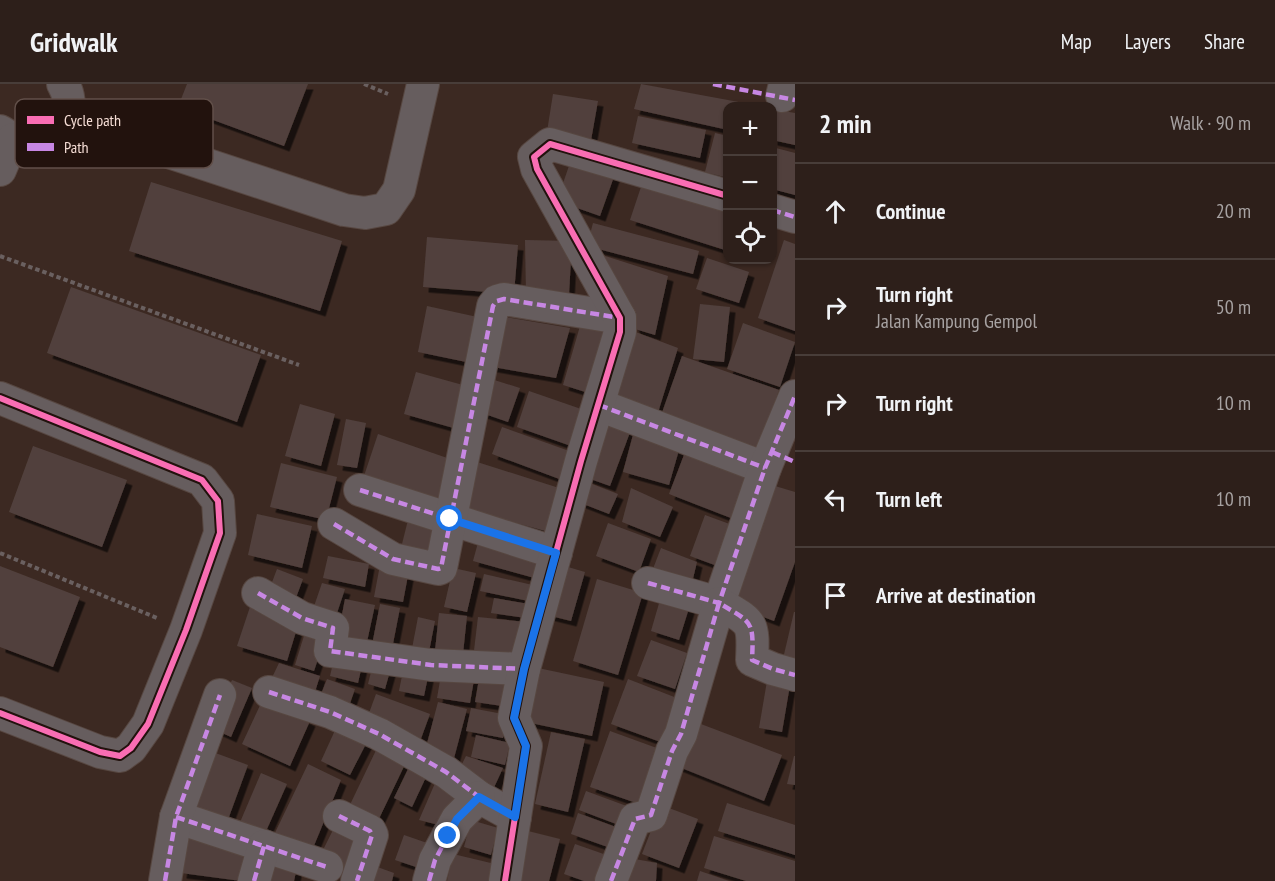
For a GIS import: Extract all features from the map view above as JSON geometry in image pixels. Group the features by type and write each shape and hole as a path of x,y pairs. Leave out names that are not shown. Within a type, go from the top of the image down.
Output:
{"street":[{"path":"63,84 67,99"},
{"path":"213,167 344,210 365,213 387,209 399,190 423,84"},
{"path":"0,170 6,135"},
{"path":"505,881 526,746 514,718 524,669 581,461 620,332 620,318 537,169 534,157 550,144 723,195"},
{"path":"777,212 795,217"},
{"path":"334,524 393,559 438,569 443,566 450,519 493,306 497,301 504,299 620,318"},
{"path":"611,881 635,819 651,815 672,751 681,734 719,603 777,461 795,396"},
{"path":"0,398 202,480 218,501 220,532 186,630 148,724 131,748 120,756 100,752 0,712"},
{"path":"599,405 777,461"},
{"path":"360,490 556,553"},
{"path":"648,583 719,603 745,619 753,631 752,660 795,675"},
{"path":"258,593 302,618 333,628 330,651 431,665 524,669"},
{"path":"269,692 330,712 379,734 446,772 479,797 515,817"},
{"path":"165,881 176,817 220,695"},
{"path":"429,881 435,861 457,819 479,797"},
{"path":"339,816 370,831 372,835 357,881"},
{"path":"176,817 327,867"},
{"path":"254,881 264,846"}],"path":[{"path":"0,256 299,365"},
{"path":"0,553 186,630"}],"building":[{"path":"187,84 308,84 284,146 213,120 213,99 181,99"},
{"path":"641,84 739,102 723,102 723,129 634,109"},
{"path":"553,94 598,101 590,146 546,138"},
{"path":"777,110 795,113 795,145 777,141"},
{"path":"638,116 706,130 700,158 632,143"},
{"path":"715,133 723,135 723,177 705,172"},
{"path":"777,148 795,153 795,195 777,190"},
{"path":"572,157 616,171 600,216 557,201"},
{"path":"151,182 342,241 320,311 129,251"},
{"path":"642,184 723,209 723,249 630,220"},
{"path":"593,223 699,251 693,274 587,246"},
{"path":"427,237 518,245 514,294 423,287"},
{"path":"525,240 572,241 569,295 526,293"},
{"path":"784,240 795,244 795,331 758,318"},
{"path":"602,255 668,276 655,335 635,329"},
{"path":"707,258 749,272 739,303 696,289"},
{"path":"71,287 261,355 237,422 47,353"},
{"path":"700,304 730,307 724,362 693,359"},
{"path":"427,306 482,318 471,363 418,352"},
{"path":"500,316 570,328 556,378 487,366"},
{"path":"743,323 795,342 780,387 727,369"},
{"path":"580,326 610,332 598,396 563,385"},
{"path":"625,328 678,348 656,419 605,402"},
{"path":"682,356 779,390 757,454 659,421"},
{"path":"416,372 470,387 457,429 404,414"},
{"path":"488,378 520,388 508,422 476,411"},
{"path":"529,391 584,410 571,446 517,427"},
{"path":"300,404 335,414 321,466 285,456"},
{"path":"604,417 632,427 610,486 582,476"},
{"path":"346,419 366,423 357,468 337,465"},
{"path":"502,427 572,452 562,480 492,454"},
{"path":"634,431 681,443 669,485 623,472"},
{"path":"378,434 450,459 438,499 364,476"},
{"path":"33,446 127,480 102,547 9,512"},
{"path":"687,447 754,472 736,520 669,494"},
{"path":"474,461 559,488 549,532 462,508"},
{"path":"281,463 337,477 326,520 270,507"},
{"path":"582,480 618,494 609,514 573,500"},
{"path":"775,486 795,492 795,562 774,621 735,606"},
{"path":"631,488 673,507 660,537 622,522"},
{"path":"410,512 442,521 432,560 400,552"},
{"path":"257,514 312,526 302,568 248,555"},
{"path":"705,515 735,526 720,567 690,556"},
{"path":"608,523 651,539 639,572 596,556"},
{"path":"479,539 544,557 538,579 473,561"},
{"path":"661,548 697,562 691,587 651,574"},
{"path":"328,556 369,564 365,587 323,578"},
{"path":"380,565 409,570 403,602 374,597"},
{"path":"561,565 585,572 571,621 547,615"},
{"path":"0,566 80,597 53,667 0,647"},
{"path":"453,568 476,573 467,612 444,607"},
{"path":"277,569 303,579 294,603 268,593"},
{"path":"484,574 537,586 533,602 480,591"},
{"path":"597,579 643,593 618,675 573,661"},
{"path":"322,583 345,589 334,622 311,615"},
{"path":"662,593 691,602 679,640 651,631"},
{"path":"494,598 529,604 526,618 491,613"},
{"path":"345,599 375,605 365,651 336,645"},
{"path":"380,604 400,608 391,654 371,650"},
{"path":"250,607 299,622 287,661 237,646"},
{"path":"795,612 795,666 782,663"},
{"path":"439,613 467,616 462,663 434,660"},
{"path":"418,617 435,621 428,657 411,654"},
{"path":"478,617 526,622 522,664 473,659"},
{"path":"307,626 327,632 314,671 295,665"},
{"path":"651,640 687,653 675,689 637,676"},
{"path":"335,655 363,661 358,683 330,676"},
{"path":"374,660 392,664 385,689 368,684"},
{"path":"279,663 320,676 312,701 268,686"},
{"path":"404,666 429,672 424,696 399,691"},
{"path":"538,668 604,682 592,736 526,722"},
{"path":"442,669 475,674 470,703 437,698"},
{"path":"480,673 513,678 509,707 475,702"},
{"path":"327,679 355,689 347,712 318,702"},
{"path":"628,679 682,700 666,744 611,724"},
{"path":"232,680 252,688 231,737 211,728"},
{"path":"767,681 790,685 782,732 759,728"},
{"path":"376,694 430,714 419,744 365,724"},
{"path":"263,699 310,721 290,766 242,744"},
{"path":"438,702 467,709 453,762 424,755"},
{"path":"471,708 508,715 503,738 466,731"},
{"path":"693,721 782,755 764,801 674,765"},
{"path":"337,726 368,740 350,775 321,761"},
{"path":"610,731 665,751 645,806 590,787"},
{"path":"551,732 585,739 568,812 535,804"},
{"path":"476,735 510,743 505,765 471,757"},
{"path":"379,744 408,758 376,825 347,811"},
{"path":"210,751 248,765 226,825 188,811"},
{"path":"466,756 503,768 491,794 457,774"},
{"path":"795,756 795,785 787,784"},
{"path":"308,764 341,780 311,853 273,837"},
{"path":"409,767 427,775 412,807 394,798"},
{"path":"261,773 287,784 263,838 238,827"},
{"path":"436,781 459,792 443,826 419,820"},
{"path":"586,791 632,808 624,827 579,810"},
{"path":"727,803 795,825 795,855 718,831"},
{"path":"661,805 698,819 679,868 642,854"},
{"path":"578,813 624,830 616,850 571,834"},
{"path":"471,820 498,828 491,855 464,847"},
{"path":"336,824 361,836 343,873 318,860"},
{"path":"524,830 560,839 549,881 513,879"},
{"path":"404,835 430,844 422,869 395,860"},
{"path":"714,836 795,861 795,881 746,881 704,868"},
{"path":"186,838 251,847 241,881 181,873"},
{"path":"575,844 615,858 607,881 584,881 564,874"},
{"path":"453,854 495,864 491,881 447,881"},
{"path":"265,856 298,863 294,881 260,881"},
{"path":"629,858 657,863 656,881 619,881"},
{"path":"369,864 394,873 392,881 363,881"},
{"path":"700,871 729,881 697,881"}],"marked path":[{"path":"713,84 795,100"},
{"path":"777,212 795,217"},
{"path":"334,524 393,559 441,568 493,306 497,301 504,299 620,318"},
{"path":"648,583 719,603 765,468 795,396"},
{"path":"599,405 765,468"},
{"path":"772,452 795,462"},
{"path":"360,490 556,553"},
{"path":"258,593 302,618 333,628 330,651 431,665 524,669"},
{"path":"611,881 635,819 651,815 672,751 681,734 719,603 749,624 752,637 752,660 795,675"},
{"path":"269,692 330,712 379,734 446,772 479,797 515,817"},
{"path":"165,881 176,817 220,695"},
{"path":"429,881 435,860 457,819 479,797"},
{"path":"339,816 370,831 372,835 357,881"},
{"path":"176,817 327,867"},
{"path":"254,881 264,846"}],"cycle path":[{"path":"505,881 526,746 514,718 524,669 581,461 620,332 620,318 537,169 534,157 550,144 723,195"},
{"path":"0,398 202,480 218,501 220,533 186,630 148,724 131,748 120,756 100,752 0,713"}],"route":[{"path":"448,836 457,819 479,797 515,817 526,746 514,718 524,669 556,553 450,519"}]}
